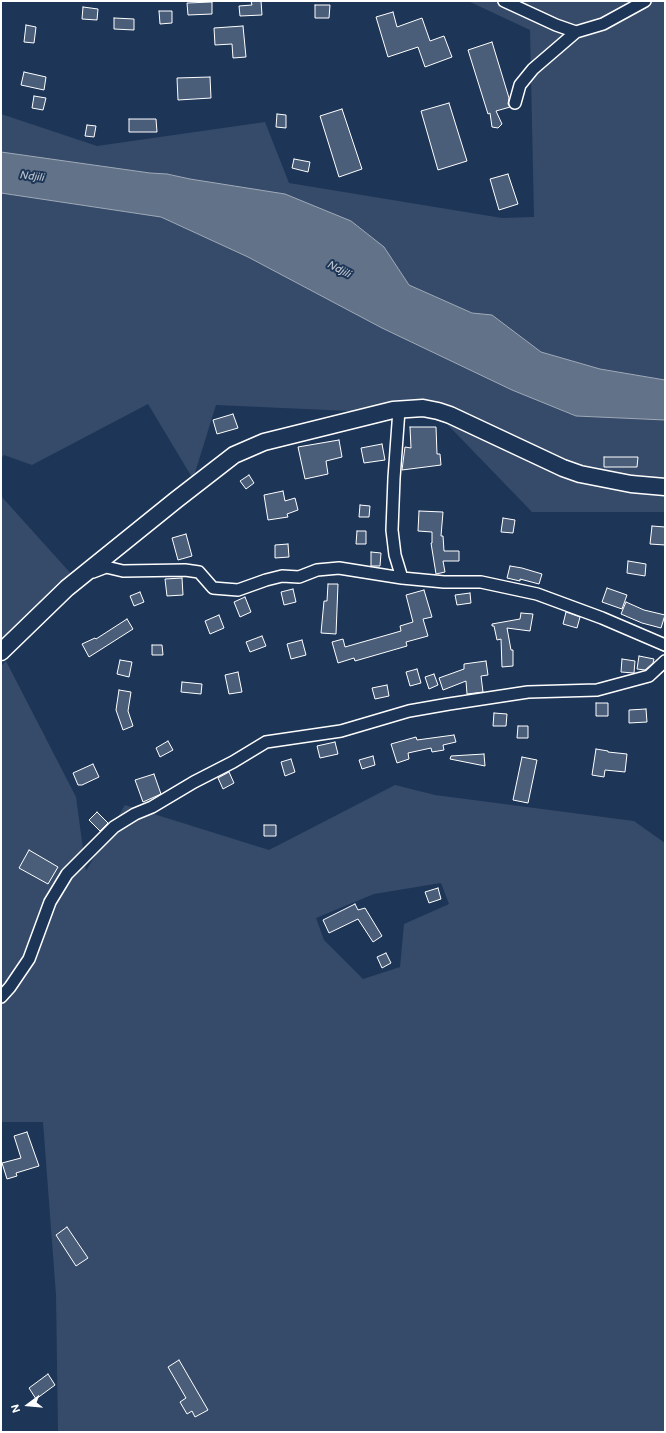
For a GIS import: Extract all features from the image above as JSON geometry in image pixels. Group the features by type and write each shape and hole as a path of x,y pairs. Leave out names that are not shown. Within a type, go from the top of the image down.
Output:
{"street":[{"path":"504,1 556,25 576,32"},
{"path":"515,103 520,85 533,69 576,32 603,24 645,1"},
{"path":"1,652 67,588 234,455 264,442 399,410 423,408 438,411 563,468 580,474 632,484 665,486"},
{"path":"399,410 392,530 395,555 402,578"},
{"path":"67,588 87,574 106,567 123,571 185,570 199,572 213,588 238,590 282,576 299,577 317,570 339,568 402,578 444,582 481,582 537,594 602,618 665,645"},
{"path":"1,997 10,987 29,959 50,902 67,874 114,827 135,814 152,807 194,782 233,762 266,742 341,731 409,711 449,704 528,692 597,690 649,676 665,661"}],"shaded area":[{"path":"468,1 665,1 665,380 600,369 541,352 492,316 472,313 409,285 384,247 190,179 167,174 150,173 1,152 1,114 97,146 265,122 289,183 502,218 534,217 530,30"},
{"path":"1,193 161,217 248,257 382,328 512,390 575,416 665,420 665,512 532,512 445,422 394,413 216,405 193,479 148,404 32,465 4,455 1,458"},
{"path":"1,496 74,577 1,646"},
{"path":"6,661 76,797 86,871 125,805 269,850 395,785 435,795 634,821 665,843 665,1432 58,1432 56,1295 43,1122 1,1122 1,666","holes":["441,883 449,904 404,924 400,967 363,979 324,940 316,918 374,894"]}],"water":[{"name":"Ndjili","path":"1,152 150,173 167,174 285,194 351,221 384,247 409,285 472,313 492,315 541,352 600,369 665,380 665,420 576,416 512,390 382,328 248,257 161,217 1,193"}],"building":[{"path":"251,1 261,1 262,15 240,16 239,6 252,5"},
{"path":"212,2 212,14 188,15 187,3"},
{"path":"315,5 330,5 329,18 315,18"},
{"path":"83,7 98,9 97,20 82,19"},
{"path":"159,11 172,11 172,23 160,24"},
{"path":"393,12 397,27 422,18 430,41 444,36 452,57 425,67 418,47 388,57 376,17"},
{"path":"114,18 134,19 134,30 114,29"},
{"path":"26,25 36,27 34,43 24,42"},
{"path":"243,26 246,57 233,58 232,44 215,45 214,28"},
{"path":"492,42 509,98 508,104 510,107 496,111 502,124 498,128 492,127 490,113 488,114 468,50"},
{"path":"24,72 46,77 44,90 21,85"},
{"path":"210,77 211,98 178,100 177,78"},
{"path":"34,96 46,98 43,110 32,108"},
{"path":"449,103 467,161 438,170 421,111"},
{"path":"342,109 362,169 339,177 320,116"},
{"path":"277,114 286,115 286,128 276,127"},
{"path":"129,119 156,119 157,132 129,132"},
{"path":"87,125 96,126 94,137 85,136"},
{"path":"294,159 310,162 308,172 292,168"},
{"path":"508,174 518,204 499,210 490,179"},
{"path":"233,414 238,428 217,434 213,420"},
{"path":"410,427 436,427 437,454 440,454 441,465 402,470 405,447 411,448"},
{"path":"339,440 342,457 326,461 328,474 305,479 298,447"},
{"path":"382,444 385,460 364,463 361,448"},
{"path":"604,457 638,457 637,467 604,467"},
{"path":"249,475 254,483 246,489 240,481"},
{"path":"283,491 285,501 295,498 298,510 287,514 288,517 268,520 264,495"},
{"path":"360,505 370,506 369,517 359,517"},
{"path":"419,511 443,512 441,536 443,536 444,551 459,551 459,561 443,561 445,572 436,574 431,543 432,532 418,531"},
{"path":"503,518 515,520 513,533 501,532"},
{"path":"652,526 665,527 665,545 650,544"},
{"path":"357,531 366,531 366,544 356,544"},
{"path":"186,534 192,556 178,560 172,538"},
{"path":"288,544 289,557 275,558 275,545"},
{"path":"371,552 381,553 380,566 371,566"},
{"path":"628,561 646,564 645,576 627,573"},
{"path":"510,566 542,574 539,584 520,579 520,581 507,578"},
{"path":"182,578 183,595 167,596 165,579"},
{"path":"328,584 338,584 336,634 321,633 324,601 327,601"},
{"path":"607,588 627,595 622,609 602,602"},
{"path":"293,589 296,602 284,605 281,592"},
{"path":"424,590 432,617 423,619 428,636 406,642 407,646 355,661 354,658 338,663 332,642 343,639 345,647 401,631 400,626 413,622 406,595"},
{"path":"140,592 144,602 134,606 130,596"},
{"path":"470,593 471,603 457,605 455,595"},
{"path":"245,597 251,612 240,617 234,602"},
{"path":"626,602 644,610 665,615 661,628 642,623 621,614"},
{"path":"566,612 580,617 577,628 563,624"},
{"path":"521,613 533,614 530,631 507,628 511,650 513,650 513,666 502,667 501,639 497,640 494,626 492,626 492,624 520,619"},
{"path":"219,615 224,628 210,634 205,621"},
{"path":"127,619 133,629 89,657 82,644 95,638 96,639"},
{"path":"262,636 266,646 250,652 246,642"},
{"path":"302,640 306,655 291,659 287,644"},
{"path":"152,645 162,645 163,655 152,655"},
{"path":"639,656 654,659 653,663 645,670 637,669"},
{"path":"622,659 635,661 634,673 621,672"},
{"path":"120,660 132,662 129,677 117,674"},
{"path":"486,661 488,675 481,676 483,692 467,694 466,681 443,690 439,678 464,669 464,664"},
{"path":"417,669 421,683 410,686 406,672"},
{"path":"238,672 242,692 229,694 225,675"},
{"path":"434,674 438,685 429,689 425,677"},
{"path":"182,682 202,684 201,694 181,692"},
{"path":"387,685 389,696 375,699 372,688"},
{"path":"119,690 131,692 128,711 133,726 123,730 116,710"},
{"path":"596,703 608,703 608,716 596,716"},
{"path":"646,709 647,722 629,723 629,710"},
{"path":"494,713 507,714 506,726 493,726"},
{"path":"518,726 528,726 528,738 517,738"},
{"path":"454,735 456,742 443,745 444,750 432,752 431,748 408,753 409,759 397,763 391,744 416,737 417,740"},
{"path":"168,741 173,750 160,757 156,748"},
{"path":"335,742 338,754 320,758 317,746"},
{"path":"596,749 627,754 625,772 605,770 604,777 592,775"},
{"path":"484,754 485,766 450,759 451,756"},
{"path":"373,756 375,765 362,769 359,760"},
{"path":"522,757 537,760 528,803 513,800"},
{"path":"291,759 295,772 285,776 281,762"},
{"path":"93,764 99,777 82,785 78,785 73,773"},
{"path":"229,772 234,783 223,789 218,778"},
{"path":"154,774 161,794 143,802 135,780"},
{"path":"97,812 108,823 100,831 89,820"},
{"path":"264,825 276,825 276,836 264,836"},
{"path":"29,850 58,867 48,884 19,868"},
{"path":"438,888 441,899 429,903 425,892"},
{"path":"355,904 358,910 365,908 382,936 373,942 358,919 329,933 323,920"},
{"path":"386,953 391,963 382,968 377,957"},
{"path":"27,1132 39,1166 16,1173 17,1176 7,1179 2,1163 21,1158 14,1136"},
{"path":"67,1227 88,1258 76,1266 56,1235"},
{"path":"179,1360 208,1410 195,1417 192,1411 187,1414 180,1402 186,1398 168,1367"},
{"path":"48,1374 55,1385 36,1399 29,1388"}]}
